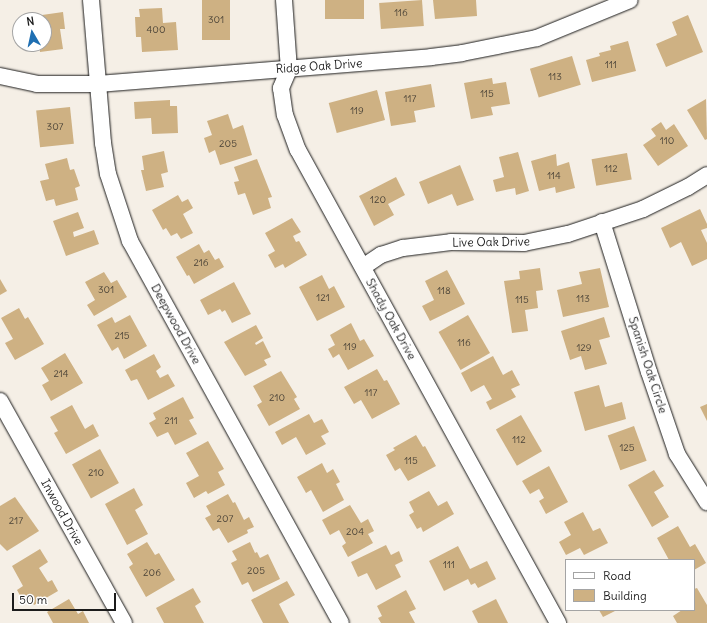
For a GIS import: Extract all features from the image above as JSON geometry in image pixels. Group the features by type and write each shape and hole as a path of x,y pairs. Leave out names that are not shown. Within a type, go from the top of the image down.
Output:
{"street":[{"name":"Deepwood Drive","path":"91,0 103,143 108,174 130,241 340,623"},
{"name":"Shady Oak Drive","path":"284,0 289,69 281,88 285,115 298,150 558,623"},
{"name":"Ridge Oak Drive","path":"0,76 37,84 98,84 431,57 537,38 630,0"},
{"name":"Live Oak Drive","path":"363,267 381,255 403,248 451,242 524,243 568,234 643,209 707,175"},
{"name":"Spanish Oak Circle","path":"602,222 649,372 677,454 707,502"},
{"name":"Inwood Drive","path":"2,408 124,623"}],"building":[{"path":"202,0 230,0 230,40 202,40"},
{"path":"325,0 364,0 364,19 325,19"},
{"path":"422,0 424,26 381,29 379,3"},
{"path":"433,0 476,0 477,16 435,19"},
{"path":"162,8 163,23 176,22 178,50 142,52 141,37 136,37 135,17 140,17 139,9"},
{"path":"63,12 65,29 60,29 63,49 52,50 52,14"},
{"path":"688,15 703,52 666,67 656,44 677,35 672,22"},
{"path":"628,41 636,71 592,82 586,60 600,56 599,53 611,50 610,46"},
{"path":"572,56 581,85 539,98 530,69"},
{"path":"492,78 493,84 506,82 510,104 491,107 493,115 471,119 464,83"},
{"path":"431,84 435,107 414,111 416,122 391,126 385,92"},
{"path":"377,90 385,120 337,133 329,103"},
{"path":"706,99 707,139 705,140 687,110"},
{"path":"170,100 170,106 177,106 178,133 152,134 151,118 135,119 134,102"},
{"path":"70,107 74,144 40,147 36,111"},
{"path":"228,114 233,129 243,125 252,155 220,165 215,150 209,153 204,138 212,135 207,121"},
{"path":"661,122 666,130 674,124 688,146 658,166 643,145 656,136 651,129"},
{"path":"164,151 168,172 161,174 164,187 146,191 141,170 144,170 142,156"},
{"path":"518,152 529,191 516,195 515,188 496,192 493,180 504,177 499,157"},
{"path":"627,153 632,180 596,186 592,159"},
{"path":"556,154 557,166 569,162 575,188 556,193 555,187 539,191 531,161"},
{"path":"67,158 70,170 74,169 80,186 75,188 78,200 56,206 54,199 46,201 40,181 49,179 45,164"},
{"path":"257,159 272,197 268,198 271,208 253,215 245,193 238,195 234,182 239,181 234,167"},
{"path":"460,165 474,200 457,206 452,194 428,204 419,182"},
{"path":"396,177 405,195 388,204 394,215 374,226 359,196"},
{"path":"178,195 182,202 188,199 193,208 183,214 193,233 181,239 177,233 171,236 166,228 163,230 152,210"},
{"path":"700,209 707,224 707,228 701,230 707,243 707,259 692,266 681,242 670,248 661,228"},
{"path":"78,212 84,228 73,232 74,237 94,230 99,244 66,256 53,221"},
{"path":"292,218 301,232 293,236 296,242 299,241 307,255 285,268 283,264 275,268 268,255 275,251 265,233"},
{"path":"199,244 204,253 209,250 215,260 219,258 224,267 194,284 189,275 187,276 176,257"},
{"path":"540,268 543,290 536,291 538,308 525,310 528,331 512,333 504,281 520,279 519,271"},
{"path":"600,268 609,307 563,317 557,290 582,284 579,272"},
{"path":"447,270 465,304 430,321 422,306 434,300 425,281"},
{"path":"104,272 111,283 117,280 127,297 94,316 87,305 95,300 85,282"},
{"path":"322,275 329,289 334,286 345,307 317,321 299,287"},
{"path":"0,279 7,291 0,295"},
{"path":"234,282 251,314 232,323 225,310 222,312 220,309 208,315 200,300"},
{"path":"19,308 25,319 28,317 44,344 15,360 5,343 13,339 1,318"},
{"path":"130,315 147,346 124,359 118,347 112,351 97,325 112,317 115,323"},
{"path":"468,315 490,353 461,370 439,332"},
{"path":"604,317 610,337 599,340 607,364 585,370 581,356 570,360 561,331"},
{"path":"351,323 360,341 364,339 374,356 348,370 339,354 333,358 328,349 335,345 330,335"},
{"path":"256,325 263,338 255,343 256,345 263,341 271,357 264,360 267,365 245,376 224,342"},
{"path":"65,353 83,383 51,401 42,385 49,381 41,368"},
{"path":"154,354 161,367 156,371 160,378 168,374 175,386 148,400 137,379 131,381 125,370"},
{"path":"493,356 503,375 512,370 520,385 511,389 516,397 490,410 486,402 492,399 484,385 471,392 461,373"},
{"path":"377,369 384,381 387,380 400,404 372,419 361,400 354,404 344,387"},
{"path":"281,371 297,397 294,399 300,409 269,426 257,405 262,402 253,386"},
{"path":"599,385 605,407 622,402 626,419 585,431 574,392"},
{"path":"183,397 194,418 189,420 197,434 175,445 168,432 157,437 149,423 156,419 153,413"},
{"path":"707,404 707,421 700,407"},
{"path":"72,405 85,429 93,424 99,436 66,454 54,433 58,431 50,417"},
{"path":"309,414 314,423 322,419 329,432 321,436 326,444 306,455 296,437 282,445 275,432"},
{"path":"521,415 542,451 517,466 496,430"},
{"path":"634,426 647,461 620,470 608,436"},
{"path":"416,435 423,447 425,446 436,466 408,481 400,468 395,471 386,455 395,450 393,448"},
{"path":"208,441 224,469 218,472 225,485 208,494 206,491 194,498 186,483 199,476 186,453"},
{"path":"100,449 119,483 91,499 72,465"},
{"path":"322,463 327,473 333,469 340,482 336,484 344,500 323,512 311,490 306,493 297,477"},
{"path":"549,466 568,502 546,514 539,501 544,498 539,489 530,494 522,481"},
{"path":"654,470 664,486 654,492 669,517 652,527 628,485"},
{"path":"134,488 143,505 135,510 148,534 127,545 105,504"},
{"path":"429,491 438,506 447,501 454,514 423,532 421,527 417,529 409,515 414,512 409,502"},
{"path":"228,494 233,503 235,502 244,520 249,517 254,527 247,530 248,533 228,543 219,528 213,531 205,518 211,515 206,506"},
{"path":"15,497 39,531 7,551 0,544 0,506"},
{"path":"350,505 361,523 368,519 374,531 368,534 373,543 348,557 342,546 346,543 339,530 330,535 322,520"},
{"path":"583,512 593,531 600,528 608,543 584,555 580,548 566,555 559,542 571,535 564,522"},
{"path":"678,526 690,547 695,544 706,563 695,569 695,559 668,559 657,538"},
{"path":"147,542 155,555 159,553 175,580 146,597 129,567 133,564 127,554"},
{"path":"250,542 255,553 257,552 260,558 268,554 280,579 253,592 248,582 242,585 231,563 237,560 232,551"},
{"path":"386,545 391,555 399,551 403,561 395,565 401,577 376,590 367,573 358,577 351,562"},
{"path":"458,546 470,569 487,561 496,579 478,588 475,583 471,585 468,579 444,591 429,561"},
{"path":"40,549 48,562 39,568 48,582 52,580 58,591 34,605 29,597 23,601 17,590 23,586 12,566"},
{"path":"287,581 295,595 279,604 289,623 263,623 251,600"},
{"path":"193,588 201,602 195,606 204,623 164,623 156,608"},
{"path":"697,588 707,605 707,623 677,623 673,616 680,611 695,611 695,589"},
{"path":"406,590 416,609 409,612 415,623 381,623 378,618 382,616 377,606"},
{"path":"69,599 78,614 83,611 89,623 53,623 47,612"},
{"path":"496,599 508,623 478,623 472,611"},
{"path":"600,611 615,611 603,617"}]}
